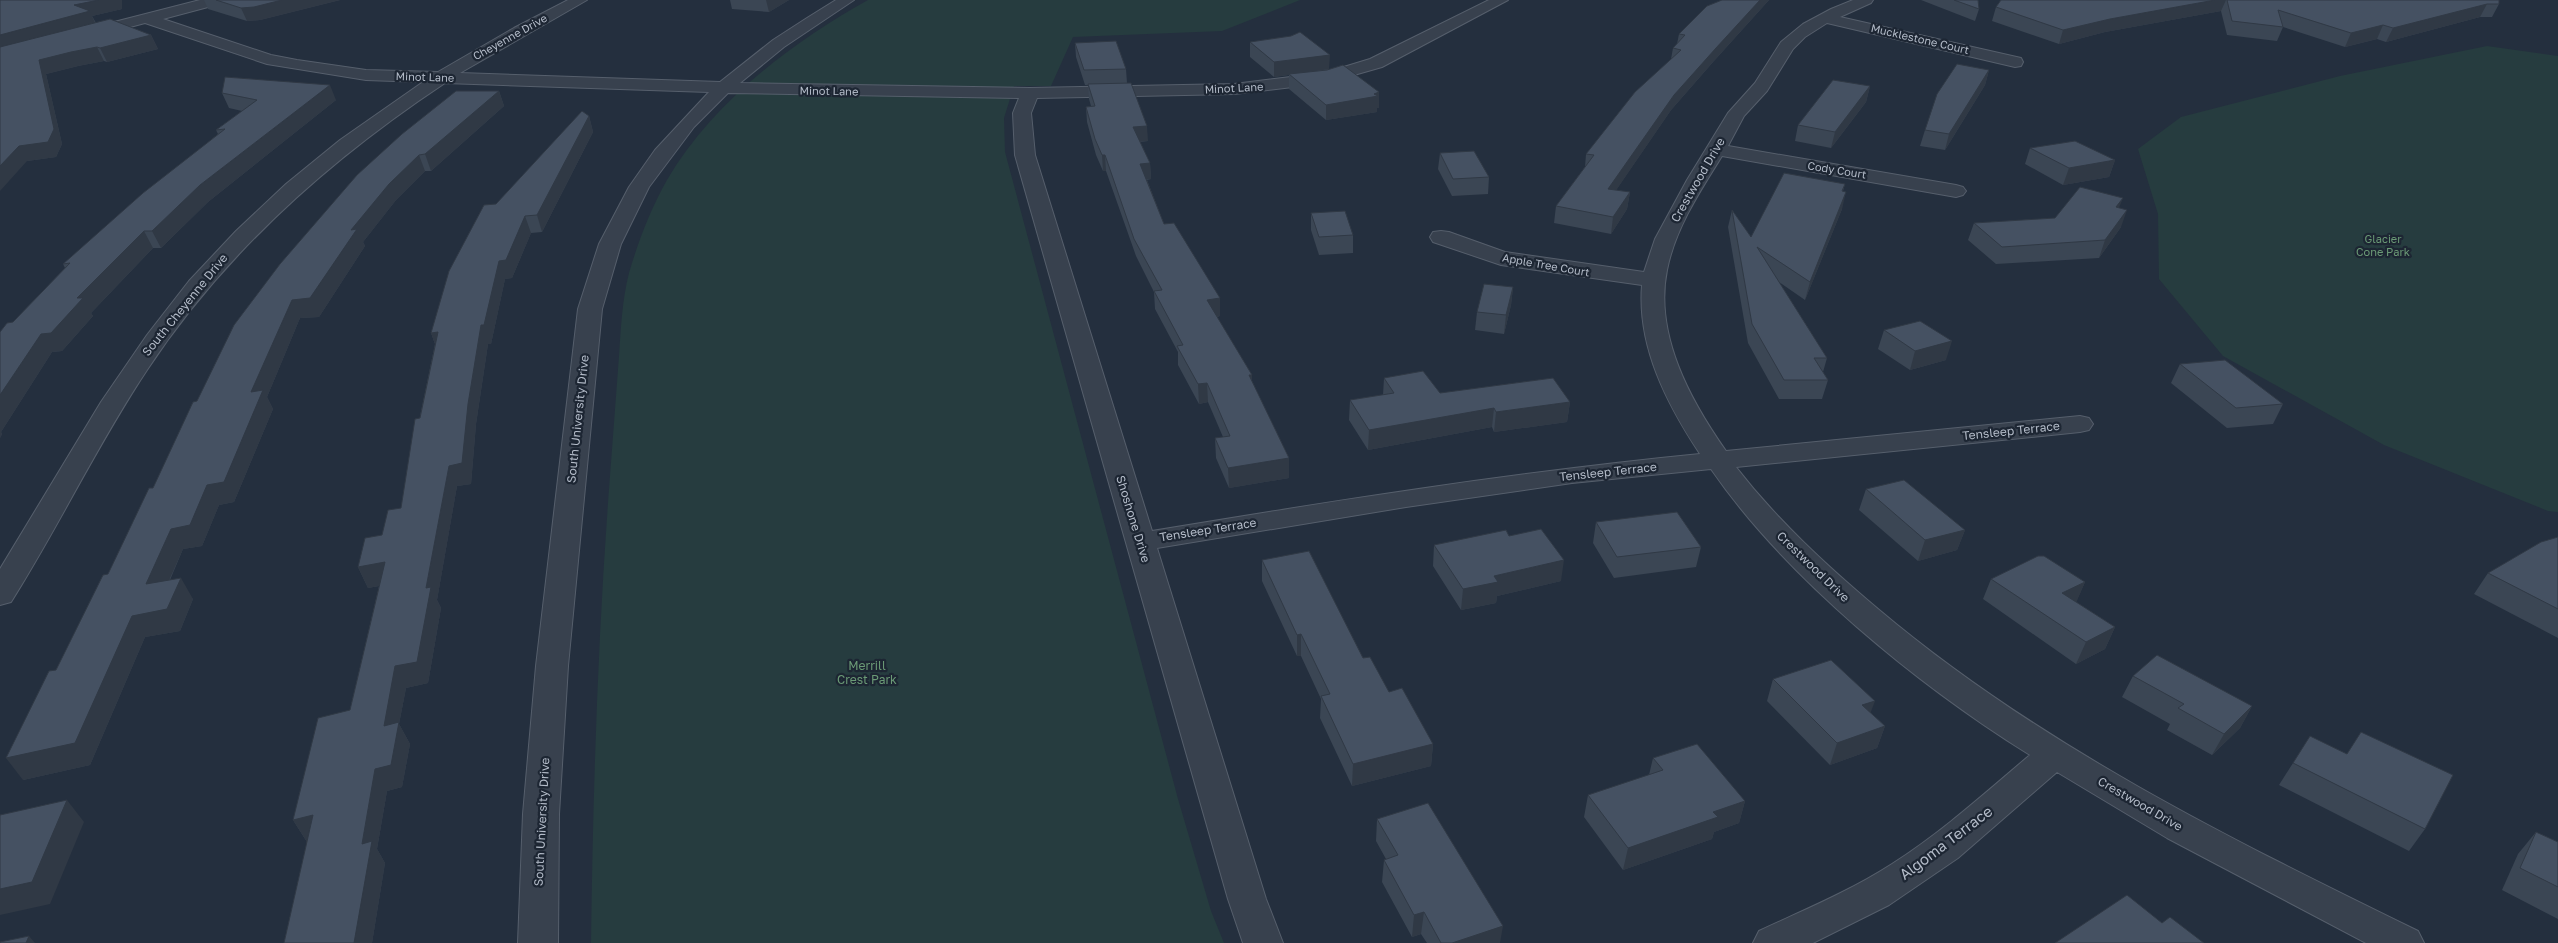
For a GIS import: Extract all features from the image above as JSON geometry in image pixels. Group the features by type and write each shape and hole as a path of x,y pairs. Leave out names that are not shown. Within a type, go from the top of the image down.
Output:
{"street":[{"path":"72,38 218,0"},
{"name":"Cheyenne Drive","path":"441,78 507,38 580,0"},
{"name":"South University Drive","path":"538,943 541,814 552,666 590,309 601,268 618,224 640,184 668,144 731,79 783,39 847,0"},
{"name":"Minot Lane","path":"148,18 252,54 297,66 366,75 724,87 1030,93 1234,89 1326,78 1376,63 1501,0"},
{"name":"Crestwood Drive","path":"1866,0 1826,18 1792,39 1775,60 1763,85 1734,117 1717,150 1664,238 1654,280 1652,301 1656,333 1668,374 1691,420 1733,484 1789,547 1859,612 1953,685 2054,754 2152,812 2304,893 2404,943"},
{"name":"Mucklestone Court","path":"1826,18 2015,62"},
{"name":"South Cheyenne Drive","path":"0,595 126,382 156,338 197,288 260,220 314,170 396,107 441,78"},
{"name":"Shoshone Drive","path":"1030,93 1022,113 1025,155 1247,898 1263,943"},
{"name":"Cody Court","path":"1717,150 1956,191"},
{"name":"Apple Tree Court","path":"1441,237 1501,258 1600,274 1654,280"},
{"name":"Tensleep Terrace","path":"1140,542 1406,498 1572,476 2080,424"},
{"name":"Algoma Terrace","path":"1774,943 1816,924 1906,875 1984,815 2054,754"}],"green space":[{"name":"Merrill Crest Park","path":"868,0 1300,0 1222,31 1073,37 1051,86 1014,86 1004,118 1005,152 1178,799 1211,911 1224,943 591,943 602,593 621,325 625,293 636,249 645,225 667,180 685,152 707,125 756,77 782,56 810,35"},
{"name":"Glacier Cone Park","path":"2487,46 2558,56 2558,512 2548,511 2384,445 2223,356 2159,279 2158,214 2138,149 2181,117 2340,76"}],"building":[{"path":"0,0 99,0 74,5 90,11 0,35"},
{"path":"216,0 282,0 254,7 241,8"},
{"path":"1722,0 1760,0 1674,95 1608,189 1630,192 1613,217 1556,206 1594,155 1586,154 1635,92 1681,50 1673,48 1685,35 1679,34 1707,6"},
{"path":"1954,0 1978,0 1979,9"},
{"path":"2001,0 2215,0 2110,19 2063,30 1996,7"},
{"path":"2227,0 2499,0 2499,4 2487,4 2393,28 2383,25 2351,33 2278,10 2283,27 2232,21"},
{"path":"110,19 151,35 100,48 71,52 39,60 54,129 48,142 19,146 0,166 0,47"},
{"path":"1300,32 1330,55 1274,62 1250,42 1291,36"},
{"path":"1116,41 1126,69 1084,70 1075,43"},
{"path":"1957,64 1989,70 1949,134 1925,130 1937,94"},
{"path":"1343,65 1379,92 1374,94 1378,96 1326,105 1289,74 1327,70"},
{"path":"225,77 330,85 200,185 152,231 144,231 77,298 83,298 51,333 41,334 0,395 0,332 7,323 13,322 70,263 63,264 143,193 225,129 216,130 257,100 222,93"},
{"path":"1833,80 1870,86 1835,132 1798,125"},
{"path":"1131,83 1147,126 1133,127 1150,163 1140,164 1164,224 1174,223 1220,298 1207,300 1252,375 1249,375 1289,458 1228,468 1215,438 1230,436 1207,383 1198,384 1177,346 1183,345 1154,291 1162,290 1134,239 1105,155 1102,155 1095,139 1086,107 1095,106 1088,84"},
{"path":"456,91 499,91 425,154 419,155 389,184 351,230 357,229 310,298 292,300 251,392 263,390 224,482 207,485 190,525 171,529 146,584 181,578 167,609 132,616 75,743 6,758 49,671 56,670 103,575 108,574 149,488 153,488 193,402 197,401 234,325 280,264 357,175 402,134"},
{"path":"582,111 589,116 537,215 525,216 506,260 499,261 484,325 481,325 468,404 462,463 449,466 426,588 431,587 417,662 395,666 384,726 399,722 391,765 375,769 362,844 372,841 354,943 284,943 313,815 293,820 318,718 350,710 385,562 358,567 365,538 382,535 388,510 401,508 415,419 420,418 438,332 431,333 449,271 484,205 496,204"},
{"path":"2075,141 2115,160 2069,168 2030,148"},
{"path":"1474,151 1489,177 1453,179 1440,153"},
{"path":"1784,173 1845,184 1842,191 1846,192 1810,282 1757,247 1827,358 1814,358 1828,380 1784,380 1752,324 1732,210 1751,237"},
{"path":"2080,187 2123,198 2116,207 2127,210 2105,240 2002,247 1974,223 2055,218"},
{"path":"1345,211 1353,235 1319,237 1311,213"},
{"path":"1484,284 1513,287 1506,315 1477,312"},
{"path":"1920,321 1952,341 1915,351 1884,330"},
{"path":"2225,360 2283,404 2236,408 2180,364"},
{"path":"1423,371 1440,393 1553,378 1570,402 1496,412 1494,408 1369,430 1350,400 1394,393 1384,378"},
{"path":"1904,480 1965,530 1925,540 1866,489"},
{"path":"1677,512 1701,547 1617,557 1596,522"},
{"path":"1541,529 1564,560 1494,576 1498,582 1463,589 1434,545 1506,530 1509,536"},
{"path":"2558,537 2558,609 2488,573 2541,542"},
{"path":"1309,551 1363,658 1370,657 1389,692 1402,688 1433,744 1353,764 1321,696 1330,694 1301,634 1297,635 1262,560"},
{"path":"2038,556 2044,556 2085,582 2062,593 2115,627 2086,642 1991,579"},
{"path":"2157,655 2252,706 2224,734 2178,708 2184,704 2133,676"},
{"path":"1831,660 1875,701 1862,705 1885,726 1837,743 1773,679"},
{"path":"2361,732 2453,775 2425,829 2293,763 2310,736 2347,754"},
{"path":"1697,744 1745,801 1713,812 1718,817 1628,848 1588,795 1663,770 1653,758"},
{"path":"67,800 32,882 0,889 0,815"},
{"path":"1428,803 1503,926 1452,943 1441,943 1424,912 1414,915 1384,860 1398,855 1377,819"},
{"path":"2536,832 2558,842 2558,887 2520,868"},
{"path":"2127,895 2162,923 2170,917 2204,943 2055,943"},
{"path":"29,936 26,943 0,943 0,942"}]}
